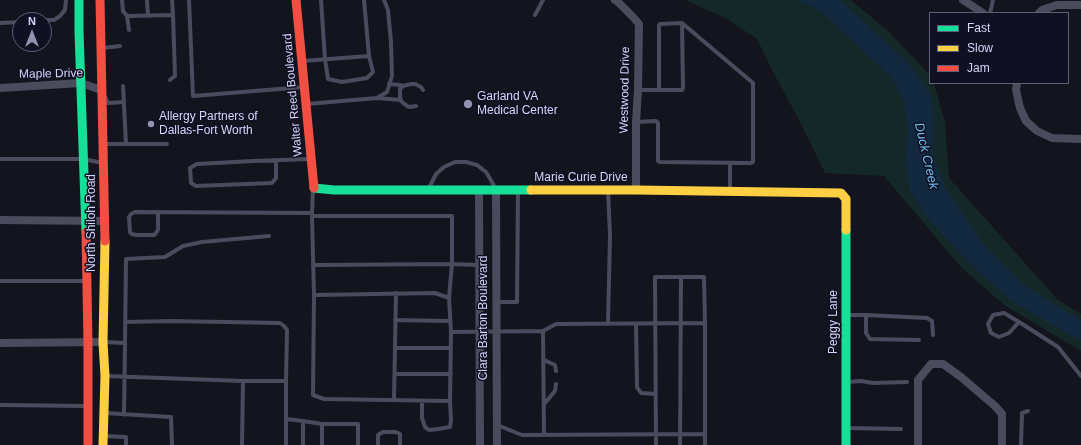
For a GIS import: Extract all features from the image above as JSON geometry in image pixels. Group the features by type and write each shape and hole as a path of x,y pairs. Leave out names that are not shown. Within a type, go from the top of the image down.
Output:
{"street":[{"name":"North Shiloh Road","path":"79,0 86,220 88,445"},
{"name":"North Shiloh Road","path":"100,0 105,221 103,342 105,376 103,440"},
{"name":"Walter Reed Boulevard","path":"296,0 313,188"},
{"name":"Westwood Drive","path":"614,0 639,24 636,122 636,190"},
{"path":"963,0 981,12"},
{"path":"1040,12 1057,5 1081,4"},
{"name":"Maple Drive","path":"0,88 81,83 101,90"},
{"path":"1017,84 1016,90 1020,108 1026,120 1037,131 1052,138 1081,139"},
{"name":"Marie Curie Drive","path":"313,188 334,190 636,190 841,193 846,199"},
{"name":"Clara Barton Boulevard","path":"479,190 480,445"},
{"name":"Clara Barton Boulevard","path":"496,190 496,445"},
{"name":"Peggy Lane","path":"846,199 846,445"},
{"path":"0,220 105,221"},
{"path":"0,343 103,342"},
{"path":"918,445 918,380 931,364 943,364 961,377 995,406 1002,414 1002,445"}],"lane":[{"path":"52,20 60,16 65,10 66,0"},
{"path":"122,0 123,11 127,16 129,30"},
{"path":"147,0 148,16"},
{"path":"170,80 176,76 172,0"},
{"path":"189,0 193,96 304,87"},
{"path":"321,0 324,59 328,79 342,82 367,78 373,72 369,56 364,0"},
{"path":"377,98 387,92 392,76 388,10 384,0"},
{"path":"535,15 543,0"},
{"path":"990,12 993,0"},
{"path":"127,16 172,14"},
{"path":"0,22 12,22"},
{"path":"638,90 682,90 682,23"},
{"path":"636,122 656,121 658,123 658,161 660,162 753,162 753,83 682,23 660,24 659,26 659,90"},
{"path":"100,49 120,46"},
{"path":"302,61 369,56"},
{"path":"389,84 400,84 403,86 414,84 421,87 423,90"},
{"path":"123,86 126,144"},
{"path":"403,86 400,89 400,97 403,104 410,107 416,106"},
{"path":"101,90 108,103 124,102"},
{"path":"306,104 377,98 401,100"},
{"path":"103,144 167,144"},
{"path":"0,159 83,160 104,163"},
{"path":"276,161 276,178 272,183 196,186 191,183 190,168 197,164 276,161 311,160"},
{"path":"428,190 436,174 444,167 455,162 466,162 477,165 486,172 496,190"},
{"path":"730,163 730,191"},
{"path":"313,188 313,395 324,399 450,401"},
{"path":"496,302 517,302 518,190"},
{"path":"608,190 610,236 608,324"},
{"path":"158,212 158,230 156,233 136,235 130,232 129,217 134,212 158,212 452,216 452,264 449,298 451,332 450,427 429,430 425,427 422,418 422,401"},
{"path":"124,415 126,259 165,257 183,246 202,242 269,236"},
{"path":"313,266 479,265"},
{"path":"656,445 656,277 704,277 705,445"},
{"path":"680,445 681,277"},
{"path":"0,281 87,281"},
{"path":"314,295 435,293 449,298"},
{"path":"394,400 396,294"},
{"path":"1019,322 1009,333 999,337 991,332 988,324 994,315 1004,313 1019,322 1058,347 1081,376"},
{"path":"846,315 927,318 932,321 933,335"},
{"path":"866,315 866,333 870,339 919,340"},
{"path":"395,320 450,321"},
{"path":"125,322 170,321 280,323 284,326 287,330 286,445"},
{"path":"451,332 543,331 556,324 705,323"},
{"path":"636,324 637,387 641,393 656,394"},
{"path":"543,331 545,403 544,435"},
{"path":"103,342 125,343"},
{"path":"395,348 451,348"},
{"path":"544,360 555,365 556,372"},
{"path":"395,374 451,374"},
{"path":"105,376 286,381"},
{"path":"242,445 243,381"},
{"path":"845,382 907,382"},
{"path":"545,403 555,392 556,384"},
{"path":"0,405 88,406"},
{"path":"1021,445 1022,413 1028,410"},
{"path":"104,413 171,417 172,445"},
{"path":"286,419 322,424 358,424 358,445"},
{"path":"303,421 303,445"},
{"path":"322,424 322,445"},
{"path":"496,424 522,435 705,434"},
{"path":"845,428 901,429"},
{"path":"378,445 378,435 383,432 396,432 400,434 400,445"},
{"path":"103,440 126,437 126,445"}],"green space":[{"path":"685,0 851,0 888,31 929,74 929,84 934,84 945,122 949,178 1057,299 1081,314 1081,351 1004,305 960,266 884,176 825,173 757,39 727,19"}],"water":[{"name":"Duck Creek","path":"796,0 840,0 908,62 930,93 934,120 933,152 945,187 986,247 1024,285 1081,320 1081,341 1013,302 971,265 926,216 910,191 905,162 908,134 904,101 889,75 818,9"}],"traffic: fast":[{"path":"79,0 86,232"},
{"path":"314,188 334,190 531,190"},
{"path":"846,230 846,445"}],"traffic: slow":[{"path":"531,190 841,193 846,199 846,230"},
{"path":"103,445 105,376 103,342 105,241"}],"traffic: jam":[{"path":"100,0 105,241"},
{"path":"296,0 314,188"},
{"path":"86,232 88,445"}],"place":[{"name":"Garland VA Medical Center","path":"468,104"},
{"name":"Allergy Partners of Dallas-Fort Worth","path":"151,124"}]}
